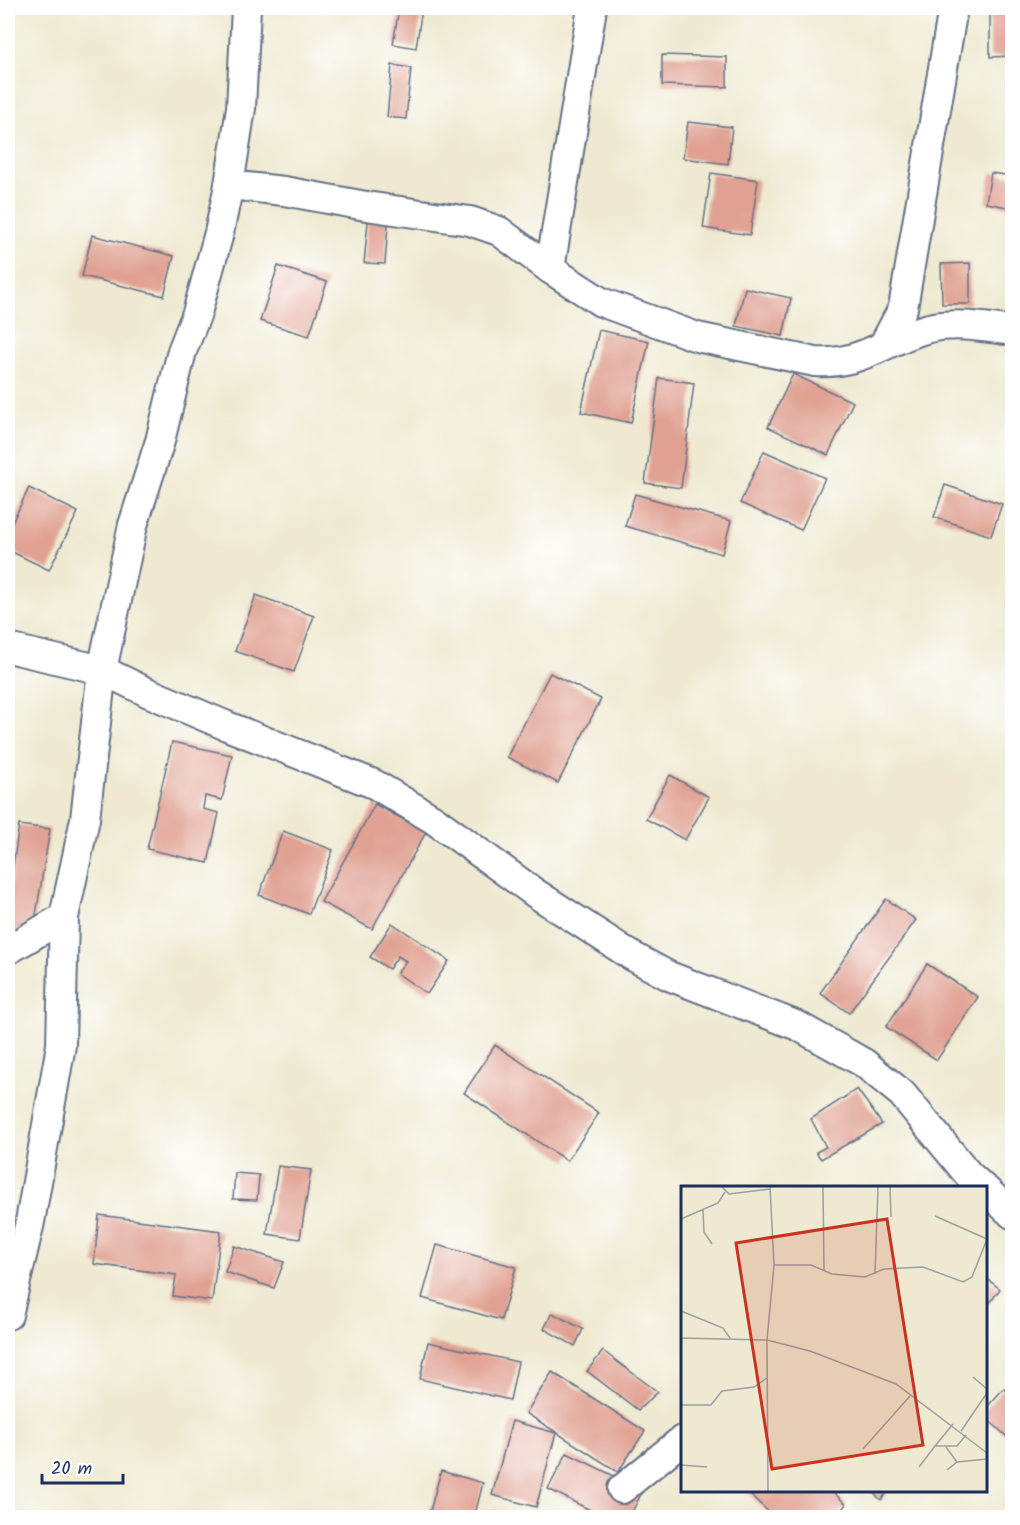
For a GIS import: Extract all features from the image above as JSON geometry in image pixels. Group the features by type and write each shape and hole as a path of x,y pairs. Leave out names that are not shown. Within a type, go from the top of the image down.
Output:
{"street":[{"path":"8,1315 30,1222 61,1044 64,917 85,819 102,670 133,525 160,441 182,351 197,313 212,263 229,185 240,108 246,8"},
{"path":"550,269 592,8"},
{"path":"883,346 903,308 953,8"},
{"path":"229,185 284,191 470,221 499,231 550,269 601,302 697,338 814,362 834,363 855,359 928,329 946,326 1012,331"},
{"path":"903,308 928,329"},
{"path":"8,648 102,670 227,726 374,784 432,819 535,893 633,956 669,976 798,1026 864,1063 902,1094 980,1186"},
{"path":"8,950 64,917"},
{"path":"987,1192 1012,1214"},
{"path":"622,1489 681,1441"}],"building":[{"path":"399,8 422,8 416,48 393,44"},
{"path":"990,8 1012,8 1012,56 990,57"},
{"path":"662,55 727,57 727,87 662,85"},
{"path":"392,65 411,68 406,119 387,117"},
{"path":"688,122 732,127 728,164 683,158"},
{"path":"711,173 758,180 750,235 703,228"},
{"path":"991,173 1012,176 1012,208 986,203"},
{"path":"369,211 389,213 385,264 364,263"},
{"path":"92,235 174,256 164,296 82,276"},
{"path":"970,263 970,304 942,304 941,264"},
{"path":"278,266 327,282 309,336 260,321"},
{"path":"745,288 791,298 783,336 736,326"},
{"path":"599,330 649,341 631,423 581,412"},
{"path":"793,374 853,402 828,455 768,427"},
{"path":"659,378 694,383 681,488 645,483"},
{"path":"764,451 825,478 801,530 740,503"},
{"path":"945,485 1002,504 991,536 934,517"},
{"path":"29,488 78,512 49,570 8,550 8,531"},
{"path":"635,494 731,521 722,554 625,526"},
{"path":"1012,573 1012,609 1006,608"},
{"path":"256,595 314,616 294,672 235,651"},
{"path":"550,673 601,699 558,783 507,757"},
{"path":"172,742 232,755 222,800 205,796 203,809 219,813 208,863 147,849"},
{"path":"670,775 709,797 685,840 646,819"},
{"path":"375,804 426,832 372,929 321,902"},
{"path":"19,825 50,829 33,933 8,929 8,900"},
{"path":"283,831 333,850 309,914 259,895"},
{"path":"886,899 916,920 849,1013 820,993"},
{"path":"392,923 449,961 427,994 397,973 406,961 398,956 389,969 370,957"},
{"path":"927,964 978,997 937,1060 886,1027"},
{"path":"495,1045 599,1113 567,1161 464,1093"},
{"path":"857,1089 882,1124 821,1159 816,1152 826,1147 811,1119"},
{"path":"278,1166 311,1170 300,1239 267,1234"},
{"path":"235,1173 259,1175 257,1200 233,1199"},
{"path":"99,1215 221,1231 212,1301 173,1296 176,1275 94,1264"},
{"path":"437,1245 516,1267 501,1320 422,1298"},
{"path":"234,1246 284,1262 274,1288 225,1272"},
{"path":"987,1279 1000,1289 987,1307"},
{"path":"552,1313 583,1329 575,1346 544,1329"},
{"path":"428,1342 518,1362 510,1400 420,1379"},
{"path":"603,1351 658,1392 638,1410 587,1371"},
{"path":"552,1372 645,1431 618,1472 526,1413"},
{"path":"1004,1388 1012,1396 1012,1441 987,1419 987,1407"},
{"path":"512,1421 556,1433 536,1507 492,1495"},
{"path":"567,1453 643,1490 629,1518 606,1518 548,1489"},
{"path":"441,1471 483,1483 474,1518 428,1518"},
{"path":"747,1492 833,1492 846,1504 836,1518 775,1518"},
{"path":"872,1492 887,1492 881,1500"},
{"path":"495,1512 517,1517 517,1518 494,1518"}]}
